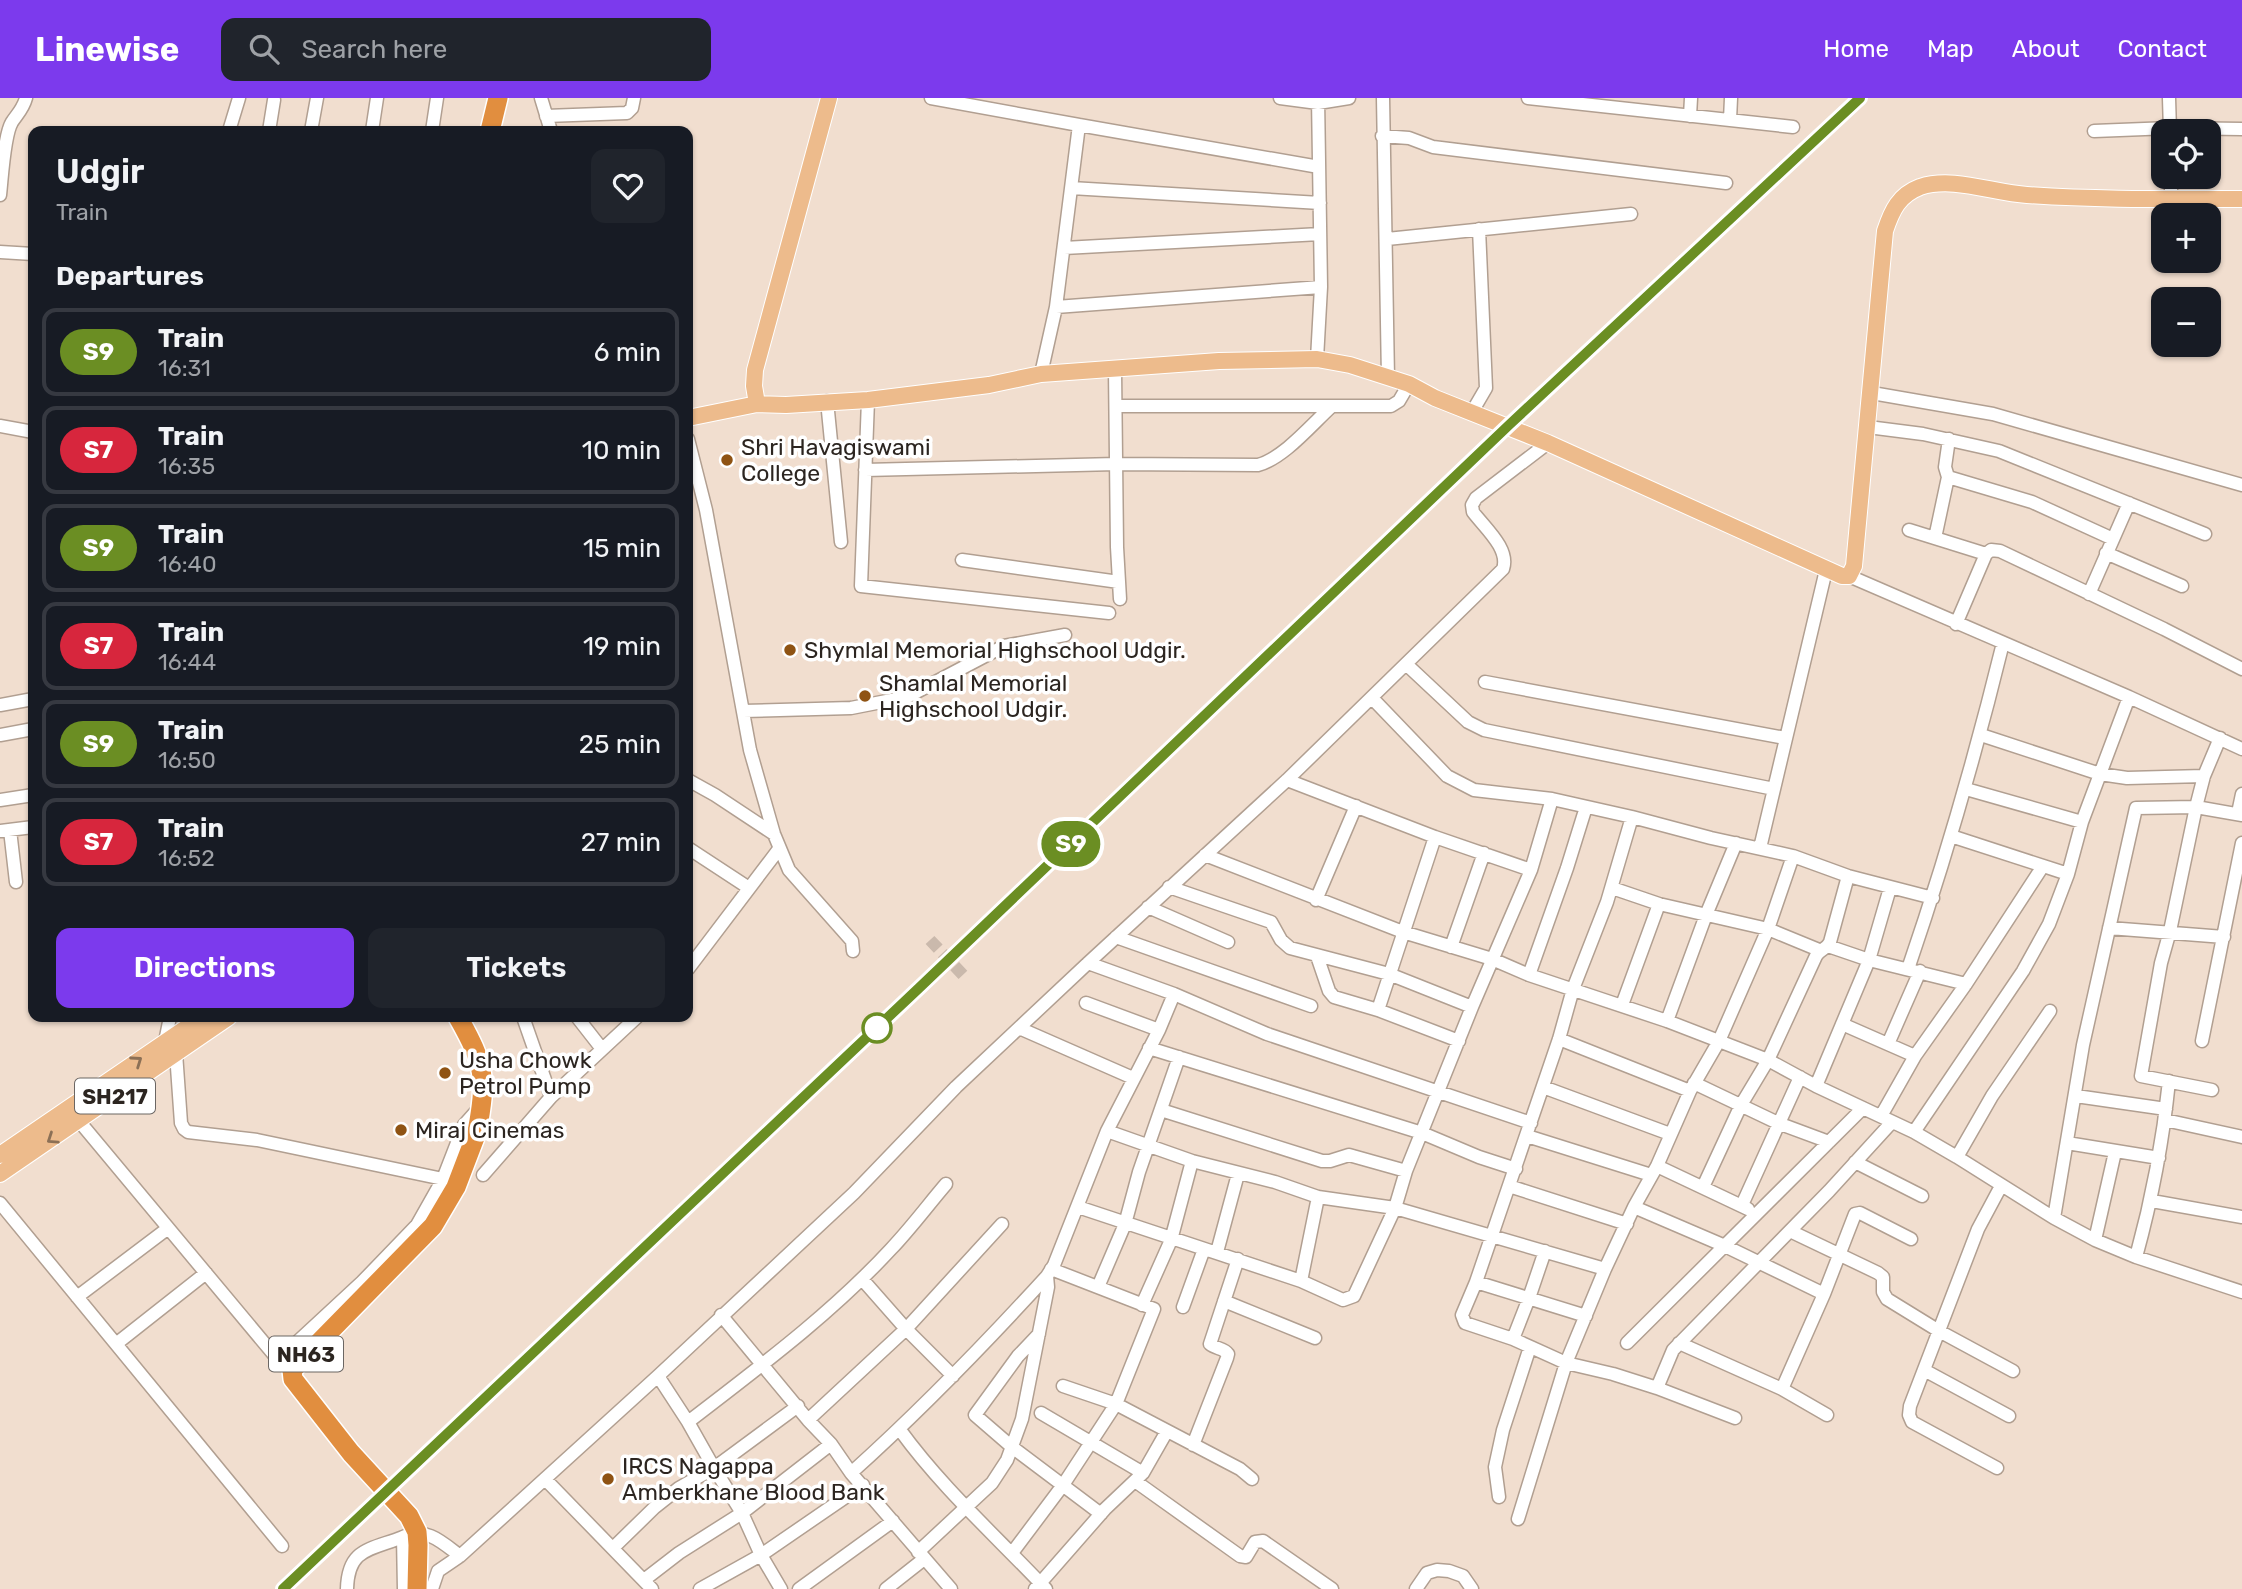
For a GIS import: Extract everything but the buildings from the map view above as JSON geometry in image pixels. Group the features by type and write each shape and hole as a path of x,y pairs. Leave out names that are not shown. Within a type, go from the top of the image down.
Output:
{"highway":[{"path":"490,126 498,98"},
{"path":"501,126 507,98"},
{"name":"NH63","path":"417,1589 417,1532 409,1516 351,1453 293,1379 292,1370 433,1226 456,1187 477,1132 484,1079 476,1048 461,1022"}],"main road":[{"path":"757,404 755,370 829,98"},
{"path":"693,417 757,404 868,400 989,385 1041,374 1219,361 1317,359 1350,365 1409,384 1435,398 1548,443 1826,570 1849,576 1854,566 1885,230 1892,209 1905,194 1923,186 1948,183 2024,195 2242,199"},
{"name":"SH217","path":"0,1174 79,1121 197,1022"},
{"name":"SH217","path":"0,1155 170,1047 219,1022"}],"street":[{"path":"0,195 6,145 12,122 26,98"},
{"path":"231,126 239,98"},
{"path":"312,126 317,98"},
{"path":"373,126 377,98"},
{"path":"433,126 437,98"},
{"path":"541,98 549,126"},
{"path":"546,116 626,113 632,108 634,98"},
{"path":"932,98 1319,167"},
{"path":"1280,98 1318,101 1349,98"},
{"path":"1383,98 1388,378"},
{"path":"1528,98 1607,102 1690,116 1793,127"},
{"path":"1690,116 1692,98"},
{"path":"1730,120 1731,98"},
{"path":"2169,98 2170,119"},
{"path":"269,126 271,99"},
{"path":"1317,359 1321,287 1318,101"},
{"path":"1041,374 1056,307 1079,125"},
{"path":"2221,129 2242,129"},
{"path":"2094,131 2151,130"},
{"path":"1382,136 1409,138 1433,147 1726,183"},
{"path":"1071,188 1320,203"},
{"path":"2171,189 2171,199"},
{"path":"1387,239 1631,214"},
{"path":"1472,411 1486,388 1479,229"},
{"path":"1064,248 1320,234"},
{"path":"0,252 28,254"},
{"path":"1056,307 1321,287"},
{"path":"1115,370 1120,599"},
{"path":"1116,406 1391,406 1399,401 1409,384"},
{"path":"1872,393 2024,421 2242,485"},
{"path":"868,400 861,586 1109,613"},
{"path":"827,401 841,542"},
{"path":"865,470 1116,464 1258,465 1278,455 1332,406"},
{"path":"0,426 28,431"},
{"path":"1868,427 1949,439 1999,451 2205,534"},
{"path":"1936,538 1948,477 1945,467 1949,439"},
{"path":"432,1589 438,1571 460,1556 545,1479 854,1193 956,1087 1287,779 1503,569 1504,552 1474,512 1472,505 1476,498 1548,443"},
{"path":"693,459 706,510 750,750 774,834 789,870 852,940 853,951"},
{"path":"1948,477 2032,502 2113,539"},
{"path":"2089,594 2129,503"},
{"path":"1909,530 1986,554"},
{"path":"1956,624 1986,554 1991,550 2000,551 2164,628 2242,669"},
{"path":"2106,553 2182,586"},
{"path":"962,560 1119,582"},
{"path":"1760,848 1826,570"},
{"path":"1849,576 2241,745"},
{"path":"743,711 851,708 907,697 1004,646 1065,635"},
{"path":"1888,1044 1914,970 1966,789 2003,643"},
{"path":"1406,664 1468,722 1484,730 1774,789"},
{"path":"1485,682 1785,738"},
{"path":"1914,1132 2023,971 2049,924 2068,874 2082,822 2129,697"},
{"path":"1372,698 1447,776 1474,790 1552,799 1632,817 1793,856 1848,876 1933,898"},
{"path":"0,705 28,700"},
{"path":"0,735 28,730"},
{"path":"1981,735 2100,774 2127,778 2204,776"},
{"path":"2212,1090 2141,1076 2161,963 2196,807 2204,776 2220,738"},
{"path":"1287,779 1435,837 1531,870"},
{"path":"693,783 715,794 774,834"},
{"path":"1966,789 2082,822"},
{"path":"2054,1218 2083,1045 2136,808 2196,807 2240,814 2242,794"},
{"path":"0,800 28,796"},
{"path":"1078,1208 1171,1240 1238,1259 1301,1281 1343,1300 1354,1296 1395,1208 1406,1171 1531,870 1552,799"},
{"path":"1316,900 1356,806"},
{"path":"1529,975 1586,807"},
{"path":"1632,817 1612,888 1573,989 1517,1169 1462,1315 1463,1321 1513,1339 1566,1363 1657,1388 1735,1418"},
{"path":"16,882 5,831 28,828"},
{"path":"1951,836 2068,874"},
{"path":"1378,1010 1435,837"},
{"path":"1667,1021 1736,843"},
{"path":"2202,1041 2242,843"},
{"path":"693,962 779,849"},
{"path":"693,851 749,888"},
{"path":"1451,947 1484,853"},
{"path":"1205,855 1403,932 1492,959 1529,975 1667,1021 1768,1060 1914,1132 2054,1218 2095,1240 2136,1257 2242,1292"},
{"path":"1518,1519 1566,1363 1634,1207 1654,1171 1692,1087 1719,1041 1768,929 1793,856"},
{"path":"1657,1388 1669,1357 1679,1343 1855,1163 1886,1119 1915,1056 2043,866"},
{"path":"1703,1187 1741,1105 1768,1060 1824,948 1848,876"},
{"path":"1169,887 1271,922 1281,940 1290,947 1389,974 1472,1007"},
{"path":"1612,888 1659,904 1768,929 1824,948 1966,984"},
{"path":"1816,1086 1869,960 1890,888"},
{"path":"1622,1005 1659,904"},
{"path":"1148,907 1228,942"},
{"path":"2109,928 2224,937"},
{"path":"1116,937 1311,1006"},
{"path":"1317,956 1329,991 1334,997 1378,1010 1459,1041"},
{"path":"1087,963 1174,994 1267,1034 1401,1078 1529,1130 1703,1187 1757,1215"},
{"path":"851,1473 900,1430 981,1349 1049,1273 1078,1208 1107,1131 1159,1030 1174,994"},
{"path":"1086,1003 1159,1030"},
{"path":"1958,1157 1999,1086 2050,1011"},
{"path":"170,1022 170,1047 181,1123 188,1132 257,1140 443,1179"},
{"path":"525,1022 551,1097"},
{"path":"582,1022 602,1049"},
{"path":"483,1175 551,1097 632,1022"},
{"path":"1842,1024 1915,1056"},
{"path":"1019,1028 1133,1078"},
{"path":"1559,1039 1741,1105 1778,1123 1829,1142"},
{"path":"1149,1048 1422,1133 1479,1157 1517,1169"},
{"path":"1098,1287 1125,1224 1148,1146 1179,1058"},
{"path":"1742,1205 1800,1077"},
{"path":"2136,1257 2152,1201 2169,1081"},
{"path":"1543,1087 1670,1134"},
{"path":"2076,1096 2166,1115 2242,1136"},
{"path":"79,1121 275,1356 281,1357 362,1282 417,1224 443,1179 464,1125 482,1105"},
{"path":"1627,1343 1863,1108"},
{"path":"1161,1110 1322,1161 1349,1155 1406,1171"},
{"path":"1107,1131 1192,1161 1275,1182 1318,1197 1395,1208 1605,1269"},
{"path":"2067,1143 2160,1158"},
{"path":"2095,1240 2115,1152"},
{"path":"1142,1305 1171,1240 1192,1161"},
{"path":"1855,1163 1922,1196"},
{"path":"1183,1307 1211,1250 1238,1174"},
{"path":"688,1422 763,1365 862,1279 893,1248 946,1184"},
{"path":"1509,1186 1627,1224"},
{"path":"1997,1468 1912,1422 1909,1415 1910,1406 1978,1230 2001,1186"},
{"path":"1301,1281 1318,1197"},
{"path":"2152,1201 2242,1217"},
{"path":"0,1203 282,1546"},
{"path":"1634,1207 1725,1246 1824,1294"},
{"path":"1782,1389 1824,1294 1853,1217 1860,1213 1910,1239"},
{"path":"808,1420 906,1329 1002,1224"},
{"path":"77,1297 167,1229"},
{"path":"1790,1231 1878,1273 1883,1277 1886,1299 2013,1371"},
{"path":"1513,1339 1545,1251"},
{"path":"1193,1445 1228,1354 1210,1344 1238,1259"},
{"path":"117,1344 206,1273"},
{"path":"1012,1553 1063,1485 1115,1404 1154,1309 1098,1287 1049,1273"},
{"path":"886,1589 921,1556 965,1507 992,1483 1007,1460 1022,1419 1049,1273"},
{"path":"862,1279 906,1329 953,1376"},
{"path":"1476,1282 1586,1316"},
{"path":"1224,1301 1315,1338"},
{"path":"721,1315 951,1589"},
{"path":"1040,1333 1018,1356 975,1415 1012,1447 1101,1514"},
{"path":"1679,1343 1782,1389 1827,1415"},
{"path":"1499,1497 1495,1467 1503,1430 1530,1347"},
{"path":"1924,1370 2009,1416"},
{"path":"658,1376 742,1513 761,1555 781,1589"},
{"path":"1063,1386 1115,1404 1240,1469 1252,1479"},
{"path":"613,1548 679,1488 714,1468 797,1406"},
{"path":"1041,1413 1139,1477 1240,1556 1246,1557 1255,1542 1263,1541 1332,1589"},
{"path":"900,1430 965,1507 1012,1553 1041,1587 1101,1514 1139,1477 1167,1431"},
{"path":"545,1479 648,1585 679,1553 742,1513 831,1444"},
{"path":"700,1589 761,1555 863,1485"},
{"path":"799,1589 893,1521"},
{"path":"347,1589 347,1575 351,1563 359,1555 407,1535 428,1534 460,1556"},
{"path":"403,1537 404,1589"},
{"path":"1416,1589 1427,1573 1437,1570 1463,1576 1472,1589"}],"tunnel":[{"path":"930,940 963,975"}],"railway":[{"path":"283,1589 1509,426 1860,98"}],"train":[{"name":"S9","path":"283,1589 1509,425 1860,98"}],"place":[{"name":"Shri Havagiswami College","path":"727,460"},
{"name":"Shymlal Memorial Highschool Udgir.","path":"790,650"},
{"name":"Shamlal Memorial Highschool Udgir.","path":"865,696"},
{"name":"Usha Chowk Petrol Pump","path":"445,1073"},
{"name":"Miraj Cinemas","path":"401,1130"},
{"name":"IRCS Nagappa Amberkhane Blood Bank","path":"608,1479"}]}
